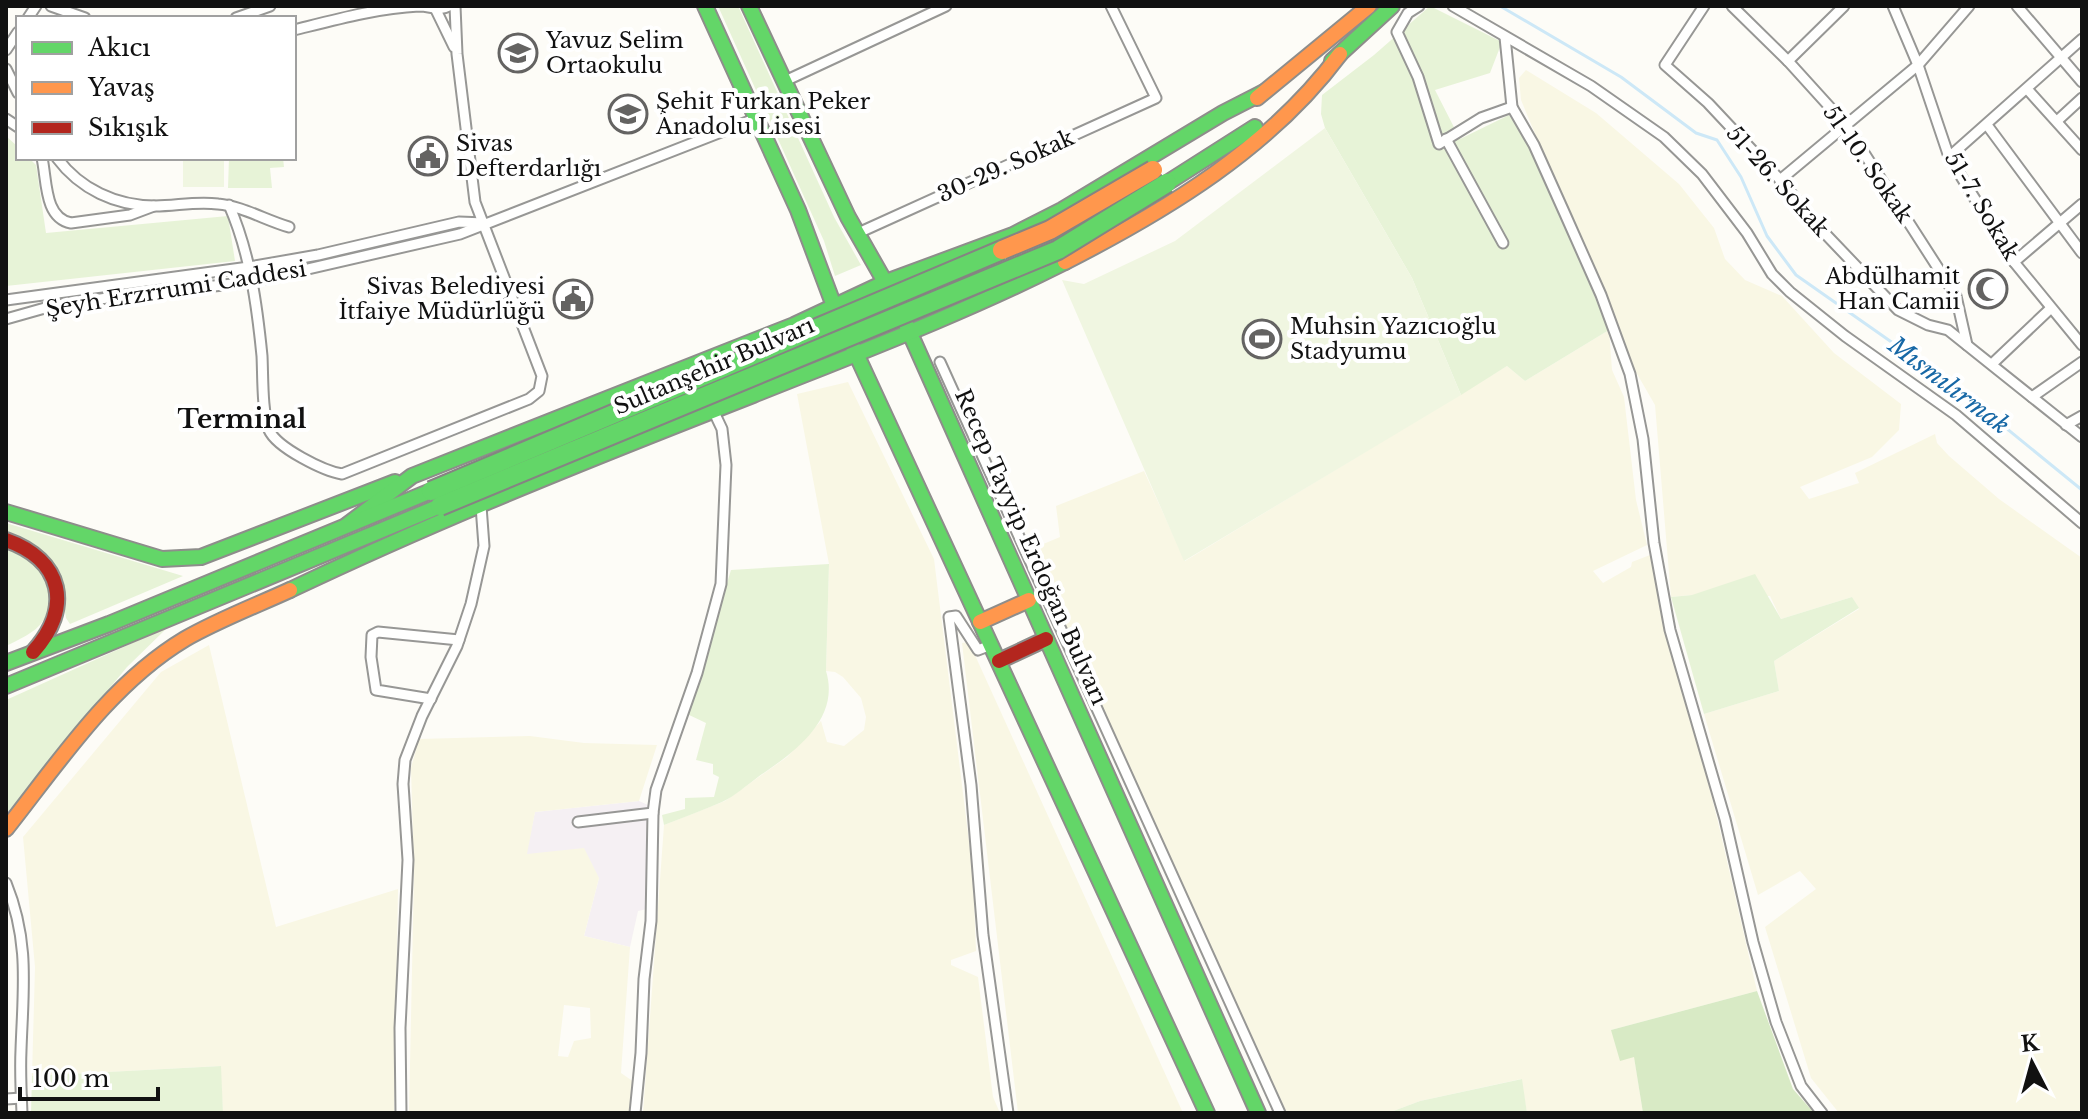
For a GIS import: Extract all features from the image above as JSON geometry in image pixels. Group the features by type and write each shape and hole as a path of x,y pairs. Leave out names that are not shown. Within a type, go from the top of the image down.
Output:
{"main road":[{"path":"705,6 798,210 832,306 1207,1113"},
{"name":"Recep Tayyip Erdoğan Bulvarı","path":"749,6 856,234 886,282 1029,600 1046,618 1046,639 1258,1113"},
{"name":"Sultanşehir Bulvarı","path":"1160,177 1369,6"},
{"name":"Sultanşehir Bulvarı","path":"6,686 146,628 1050,230 1243,137 1392,6"},
{"path":"6,829 97,716 131,680 186,639 369,552 909,331 1050,269 1135,226 1220,170 1259,140 1320,81 1340,54"},
{"path":"6,512 162,559 201,557 794,325 886,282 1013,235 1062,210 1223,113 1264,92"},
{"path":"347,525 412,476"},
{"name":"Sultanşehir Bulvarı","path":"6,663 109,624 347,525 436,498"},
{"path":"6,540 29,548 44,560 55,587 53,625 32,653"},
{"path":"146,628 369,552"},
{"path":"980,622 1029,600"},
{"path":"995,653 1046,639"}],"street":[{"path":"51,6 79,16"},
{"path":"242,16 270,6"},
{"path":"362,15 386,6"},
{"path":"229,205 239,227 258,316 269,429 284,446 332,473 342,474 529,399 539,391 542,376 475,202 452,6 362,15 296,30"},
{"path":"785,81 946,6"},
{"name":"30-29. Sokak","path":"856,234 1156,98 1111,6"},
{"path":"1419,6 1408,13 1397,32 1418,77 1439,144 1481,118 1512,107"},
{"path":"1453,6 1591,86 1664,137 1702,174 1747,233 1772,274 1790,292 1845,336 1956,415 2082,523"},
{"name":"51-26. Sokak","path":"1704,6 1665,65 1708,103 1898,310 1928,325 1948,330 2082,437"},
{"name":"51-10. Sokak","path":"1732,6 1846,125 1956,296 1967,345"},
{"path":"1788,61 1844,6"},
{"name":"51-7. Sokak","path":"1893,6 1918,65 1949,157 2014,262 2082,345"},
{"path":"1780,180 1918,65 1969,6"},
{"path":"2017,6 2082,82"},
{"path":"430,8 457,54"},
{"path":"1505,37 1512,107 1534,145 1601,295 1630,374 1643,439 1654,543 1670,630 1725,819 1753,942 1776,1022 1801,1086 1822,1113"},
{"path":"1949,157 2082,39"},
{"path":"6,69 12,82"},
{"path":"2028,90 2082,150"},
{"path":"2057,121 2082,98"},
{"name":"Şeyh Erzrrumi Caddesi","path":"6,319 52,306 251,282 447,238 757,118"},
{"path":"1987,125 2082,253"},
{"path":"1446,139 1503,243"},
{"path":"42,160 51,207 55,216 63,221 71,223 130,215 154,206 178,203 229,205 289,227"},
{"path":"59,160 70,175 91,190 124,202 154,206"},
{"path":"2014,262 2082,204"},
{"name":"Şeyh Erzrrumi Caddesi","path":"6,300 249,267 318,255 459,222 485,223"},
{"path":"1992,364 2050,309"},
{"path":"940,362 1046,618 1280,1113"},
{"path":"2032,397 2082,362"},
{"path":"635,1113 651,921 656,790 697,673 721,584 726,465 722,429 713,410"},
{"path":"2066,425 2082,416"},
{"path":"401,1113 400,1028 408,860 403,784 405,760 459,640 471,604 484,546 481,506"},
{"path":"995,653 978,650 956,616 949,617 971,785 983,935 1008,1113"},
{"path":"431,699 376,690 371,657 372,635 378,632 459,640"},
{"path":"578,822 653,813"},
{"path":"6,883 17,909 23,941 22,1113"},
{"path":"6,1099 22,1098"}],"shaded area":[{"path":"1526,70 1596,113 1679,184 1714,228 1725,259 1745,280 1782,296 1834,353 1901,404 1899,430 1872,457 1800,487 1809,499 1859,483 1855,473 1935,434 1937,443 1949,456 1999,499 2082,558 2082,1113 1839,1113 1811,1078 1765,927 1816,889 1800,871 1758,895 1704,714 1779,691 1774,661 1859,609 1852,597 1781,619 1770,596 1671,597 1655,405 1629,360 1521,100 1519,78"},
{"path":"1609,330 1612,370 1624,397 1636,500 1647,545 1593,571 1603,583 1631,567 1632,562 1650,555 1718,822 1757,991 1611,1030 1634,1056 1643,1113 1527,1113 1521,1079 1420,1101 1388,1113 1287,1113 1029,550 1060,537 1056,506 1144,471 1185,561 1507,366 1525,381"},
{"path":"848,382 934,559 973,874 976,951 951,960 951,965 978,977 993,1097 1000,1113 643,1113 664,825 725,801 787,757 821,721 827,742 844,746 864,730 866,717 861,698 843,677 826,671 829,564 797,394"},
{"path":"969,642 1183,1113 1018,1113 962,643"},
{"path":"209,645 276,927 398,889 394,1113 223,1113 220,1066 32,1076 35,967 23,837 161,672"},
{"path":"530,736 584,743 657,745 639,801 535,812 527,854 584,848 599,878 584,936 630,947 621,1073 634,1082 632,1113 409,1113 414,874 411,768 419,739","holes":["564,1005 590,1008 591,1038 574,1041 568,1057 558,1056"]},
{"path":"639,801 648,805 647,909 638,911 630,947 584,936 599,878 526,855 535,812"}],"green space":[{"path":"718,6 738,6 834,217 861,265 835,276 824,241"},
{"path":"1430,6 1502,42 1490,73 1435,90 1460,139 1509,115 1536,159 1609,330 1525,381 1507,366 1461,395 1412,278 1325,128 1321,114 1322,95"},
{"name":"Muhsin Yazıcıoğlu Stadyumu","path":"1325,128 1412,278 1461,395 1184,561 1062,280 1084,284 1175,241"},
{"path":"6,136 16,145 16,160 31,160 36,165 46,233 228,216 235,261 6,286"},
{"path":"183,160 224,160 224,187 183,187"},
{"path":"229,160 283,160 284,167 270,168 272,188 228,188"},
{"path":"6,523 183,576 70,624 63,600 6,531"},
{"path":"6,549 28,556 36,563 45,578 49,596 47,613 40,625 6,646"},
{"path":"829,564 826,671 829,689 827,705 820,720 799,746 736,794 664,825 662,815 685,809 685,798 714,797 719,777 713,774 713,764 696,760 706,723 687,714 731,570"},
{"path":"1755,574 1781,619 1852,597 1859,608 1774,661 1779,691 1704,714 1671,597 1692,595"},
{"path":"168,627 127,667 6,814 6,700"},
{"path":"1757,991 1793,1089 1814,1113 1643,1113 1634,1057 1620,1061 1611,1030"},
{"path":"221,1066 223,1113 31,1113 32,1076"},
{"path":"1522,1079 1527,1113 1388,1113 1420,1101"}],"waterway":[{"name":"Mısmılırmak","path":"1500,6 1621,77 1696,133 1717,140 1741,177 1767,236 1796,275 1957,388 2082,490"}],"traffic: fast":[{"path":"705,6 798,210 837,314"},
{"path":"749,6 848,217 889,289"},
{"path":"1332,61 1392,6"},
{"path":"347,525 412,476 794,325 886,282 1013,235 1062,210 1223,113 1264,92"},
{"path":"1167,183 1255,127"},
{"path":"440,506 1058,250 1167,183"},
{"path":"431,491 1002,250"},
{"path":"290,590 462,513 910,332 1065,262"},
{"path":"905,322 1258,1113"},
{"path":"853,347 1207,1113"},
{"path":"6,512 162,559 201,557 395,482"},
{"path":"6,663 109,624 431,491"},
{"path":"6,686 440,506"}],"traffic: slow":[{"path":"1257,98 1369,6"},
{"path":"1065,262 1141,221 1214,174 1282,119 1340,54"},
{"path":"1002,250 1050,230 1153,170"},
{"path":"6,829 87,726 133,678 185,639 290,590"},
{"path":"980,622 1029,600"}],"traffic: jam":[{"path":"6,540 40,560 56,587 54,619 33,652"},
{"path":"999,661 1046,639"}],"place":[{"name":"Yavuz Selim Ortaokulu","path":"518,53"},
{"name":"Şehit Furkan Peker Anadolu Lisesi","path":"628,114"},
{"name":"Sivas Defterdarlığı","path":"428,156"},
{"name":"Abdülhamit Han Camii","path":"1988,289"},
{"name":"Sivas Belediyesi İtfaiye Müdürlüğü","path":"573,299"},
{"name":"Muhsin Yazıcıoğlu Stadyumu","path":"1262,339"}],"district":[{"name":"Terminal","path":"242,419"}]}
